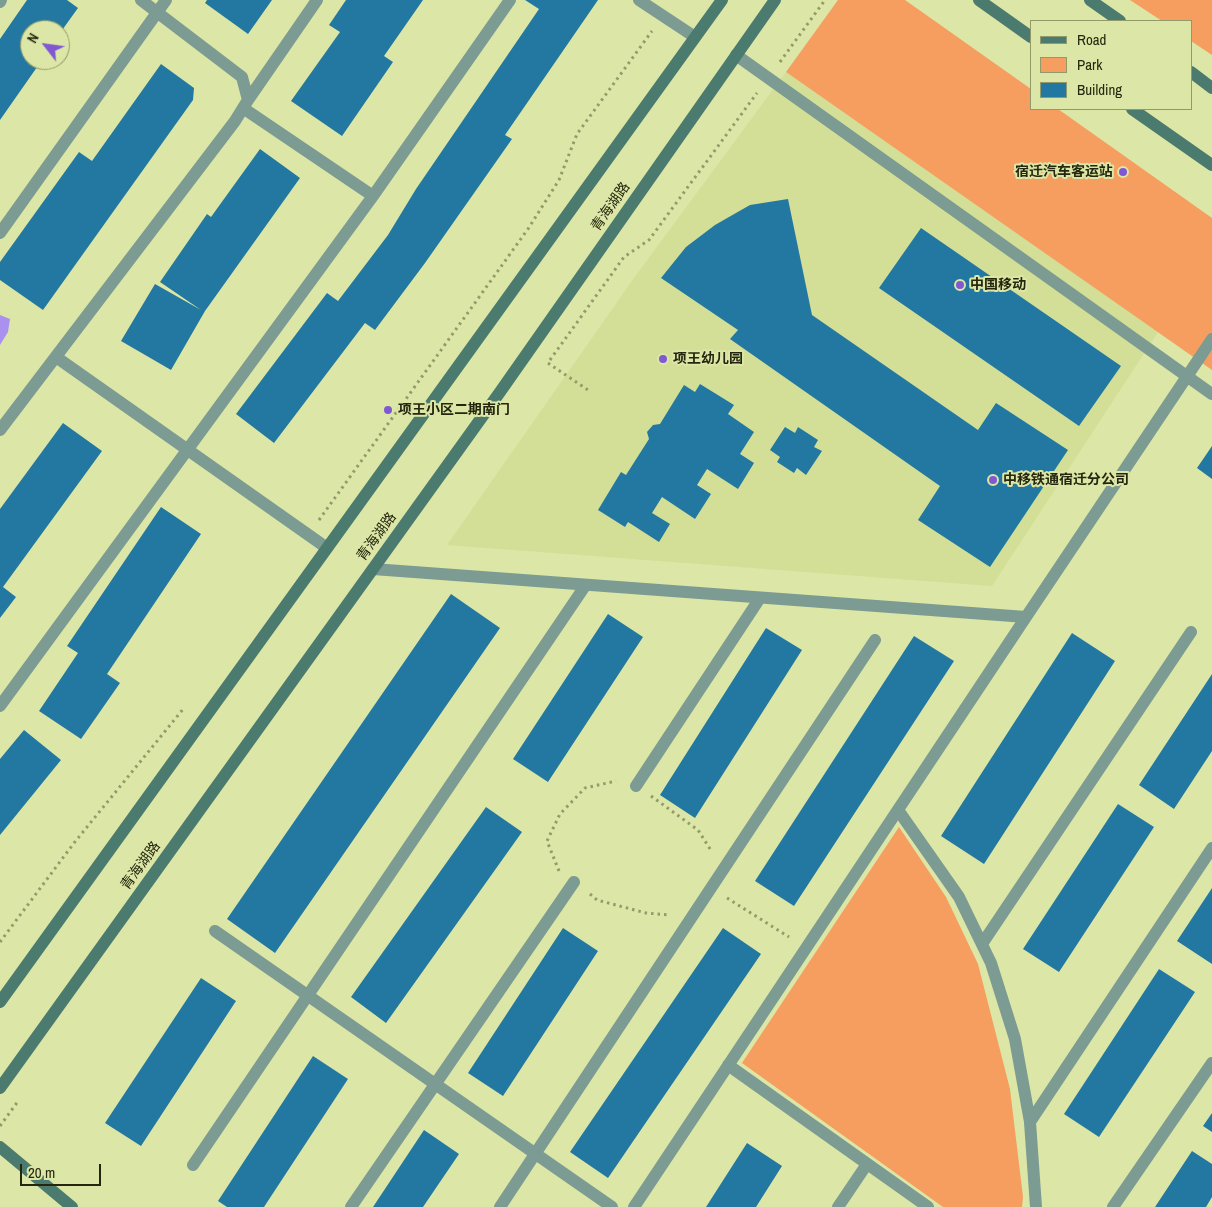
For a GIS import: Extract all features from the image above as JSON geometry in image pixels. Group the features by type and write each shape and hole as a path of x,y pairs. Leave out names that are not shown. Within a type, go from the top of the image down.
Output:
{"main road":[{"path":"0,1002 722,0"},
{"name":"青海湖路","path":"0,1088 373,569 775,0"},
{"path":"978,0 1030,36"},
{"path":"1090,0 1119,20"},
{"path":"1192,73 1212,88"},
{"path":"1133,110 1212,165"},
{"path":"0,1147 72,1207"}],"street":[{"path":"140,0 242,77 245,104 372,196"},
{"path":"0,233 166,0"},
{"path":"0,430 236,121 245,104 317,0"},
{"path":"0,706 372,196 510,0"},
{"path":"639,0 695,38"},
{"path":"736,55 1212,394"},
{"path":"634,1207 1212,339"},
{"path":"56,357 327,548"},
{"path":"373,569 1026,617"},
{"path":"193,1165 585,586"},
{"path":"636,786 760,598"},
{"path":"982,944 1192,632"},
{"path":"500,1207 875,640"},
{"path":"898,810 960,897 991,963 1015,1039 1030,1122 1036,1207"},
{"path":"1030,1122 1212,848"},
{"path":"352,1207 574,882"},
{"path":"215,931 612,1207"},
{"path":"1113,1207 1212,1063"},
{"path":"728,1065 928,1207"},
{"path":"838,1207 868,1164"}],"path":[{"path":"309,535 528,229 559,180 577,134 663,16"},
{"path":"548,363 588,390"},
{"path":"0,942 74,843 186,706"},
{"path":"693,916 646,913 597,900 557,870 547,841 560,814 585,788 615,780 636,786 698,830 724,870"},
{"path":"711,888 806,948"}],"shaded area":[{"path":"786,72 1158,332 992,586 447,545 634,278"},
{"path":"0,315 10,319 8,332 0,345"}],"green space":[{"path":"838,0 905,0 1030,88 1030,110 1059,110 1212,218 1212,370 786,72"},
{"path":"1130,0 1212,0 1212,55 1192,42 1192,20 1160,20"},
{"path":"899,827 946,897 978,964 1010,1089 1023,1197 1022,1207 943,1207 742,1063"}],"building":[{"path":"27,0 67,0 78,8 69,20 20,20 20,70 35,70 0,120 0,39"},
{"path":"207,0 272,0 248,34 205,3"},
{"path":"346,0 423,0 384,56 393,62 342,136 291,101 340,32 329,25"},
{"path":"525,0 598,0 505,135 512,139 425,263 375,330 365,323 274,443 236,414 327,293 338,301 388,235 416,189 539,9"},
{"path":"161,64 194,88 193,100 43,310 0,280 0,262 79,152 92,161"},
{"path":"260,149 300,178 205,311 171,370 121,341 155,284 201,310 160,282 207,214 211,217"},
{"path":"788,199 812,315 978,430 996,403 1068,450 990,567 918,520 940,486 730,339 738,330 661,278 686,247 715,225 750,205"},
{"path":"921,228 1121,366 1079,426 879,288"},
{"path":"700,384 734,405 728,414 754,432 740,454 754,463 738,489 707,469 697,485 711,494 695,519 662,497 652,513 670,524 659,542 628,522 625,527 598,510 621,472 626,475 649,439 647,432 653,425 660,424 684,385 695,392"},
{"path":"63,423 102,451 3,587 16,597 0,618 0,509"},
{"path":"785,427 795,433 798,427 818,440 814,447 822,451 806,475 797,468 794,473 777,462 780,457 770,450"},
{"path":"1212,446 1212,479 1197,468"},
{"path":"161,507 201,534 107,674 120,683 81,739 39,711 78,653 67,646"},
{"path":"451,594 500,628 275,953 227,919"},
{"path":"608,614 643,637 548,782 513,759"},
{"path":"766,628 802,650 695,818 660,795"},
{"path":"1072,633 1115,661 984,864 941,836"},
{"path":"914,636 954,661 794,906 755,881"},
{"path":"1212,674 1212,751 1174,809 1139,785"},
{"path":"24,730 61,760 0,835 0,759"},
{"path":"1118,804 1154,827 1059,972 1023,949"},
{"path":"486,807 522,832 386,1023 351,997"},
{"path":"1212,888 1212,964 1177,941"},
{"path":"563,928 598,951 503,1096 468,1073"},
{"path":"723,928 761,954 608,1178 570,1152"},
{"path":"1159,969 1195,992 1099,1137 1064,1114"},
{"path":"201,978 236,1001 141,1146 105,1123"},
{"path":"313,1056 348,1079 264,1207 227,1207 218,1201"},
{"path":"1212,1113 1212,1132 1203,1126"},
{"path":"424,1130 459,1154 423,1207 373,1207"},
{"path":"747,1143 782,1166 756,1207 706,1207"},
{"path":"1192,1151 1212,1164 1212,1197 1206,1207 1155,1207"}],"place":[{"name":"宿迁汽车客运站","path":"1123,172"},
{"name":"中国移动","path":"960,285"},
{"name":"项王幼儿园","path":"663,359"},
{"name":"项王小区二期南门","path":"388,410"},
{"name":"中移铁通宿迁分公司","path":"993,480"}]}
